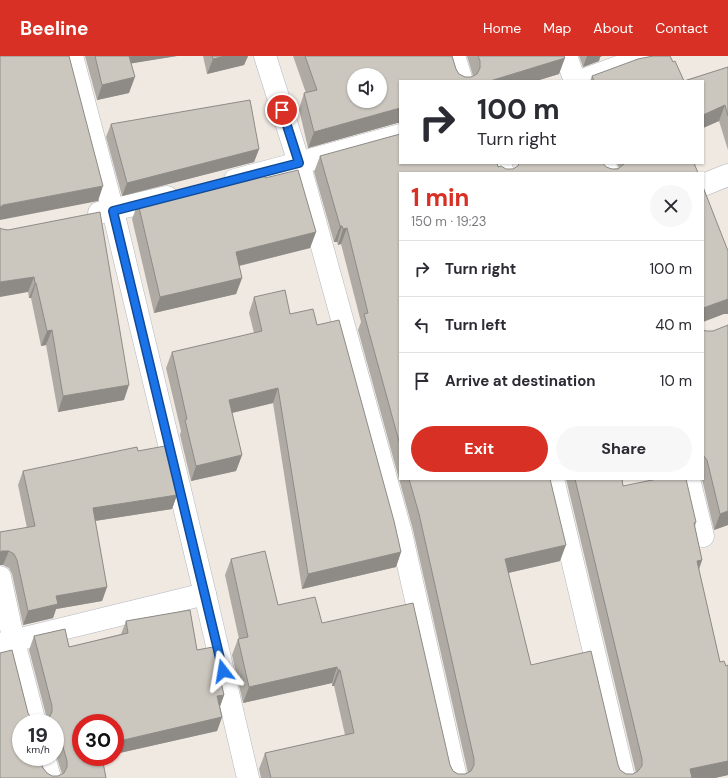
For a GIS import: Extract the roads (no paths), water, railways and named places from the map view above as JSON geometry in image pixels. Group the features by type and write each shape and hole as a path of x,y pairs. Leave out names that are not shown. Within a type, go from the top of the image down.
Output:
{"street":[{"path":"72,56 113,211 248,778"},
{"path":"265,56 299,163 401,533 456,778"},
{"path":"454,56 462,80"},
{"path":"566,56 575,80"},
{"path":"583,80 648,56"},
{"path":"214,185 399,135"},
{"path":"704,186 728,175"},
{"path":"83,217 183,193"},
{"path":"553,480 624,778"},
{"path":"689,480 704,536"},
{"path":"0,577 7,643 32,714"},
{"path":"7,643 205,594"},
{"path":"47,766 50,778"}]}
